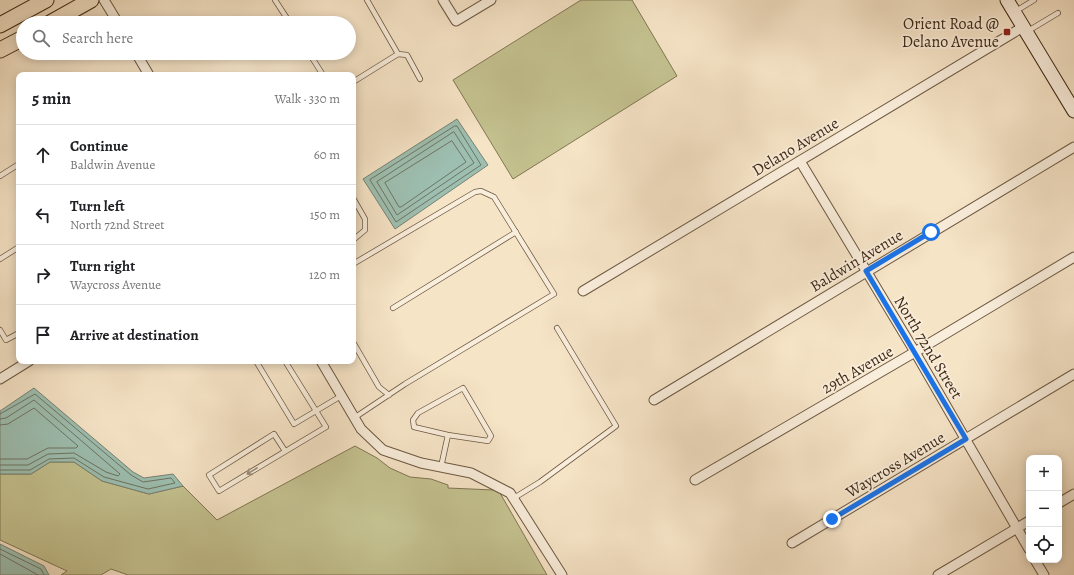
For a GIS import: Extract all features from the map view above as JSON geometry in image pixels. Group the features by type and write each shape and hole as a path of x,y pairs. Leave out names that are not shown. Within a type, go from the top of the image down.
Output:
{"main road":[{"path":"17,16 46,0"},
{"path":"62,16 91,0"},
{"path":"0,25 16,16"},
{"path":"0,50 16,42"}],"street":[{"path":"104,0 114,16"},
{"path":"443,0 456,21 491,0"},
{"path":"1007,0 1074,111"},
{"name":"Delano Avenue","path":"583,291 1025,29"},
{"path":"140,60 147,72"},
{"name":"Baldwin Avenue","path":"654,400 1074,147"},
{"name":"North 72nd Street","path":"800,161 915,352 1026,544"},
{"name":"29th Avenue","path":"694,480 915,352 1074,257"},
{"path":"0,379 24,364"},
{"path":"323,364 361,429 384,450 422,463 471,473 510,493 562,575"},
{"name":"Waycross Avenue","path":"792,543 1074,374"},
{"path":"1062,501 1074,494"},
{"path":"938,575 1026,523"},
{"path":"1037,563 1044,575"}],"lane":[{"path":"275,0 285,16"},
{"path":"367,0 398,54"},
{"path":"1014,12 1034,0"},
{"path":"1025,29 1058,12"},
{"path":"356,80 398,54 407,55 420,79"},
{"path":"313,60 321,72"},
{"path":"0,176 16,166"},
{"path":"354,418 554,294 494,197 481,191 475,192 356,262"},
{"path":"356,204 366,224 365,230 356,238"},
{"path":"393,308 516,232"},
{"path":"0,259 16,249"},
{"path":"514,498 540,482 616,426 557,328"},
{"path":"0,330 6,340 16,335"},
{"path":"356,347 379,387 389,395"},
{"path":"258,364 294,424 342,396"},
{"path":"285,451 274,434 209,475 219,491 326,427 287,364"},
{"path":"463,388 491,436 488,442 448,435 414,427 413,420 418,413 463,388"},
{"path":"441,467 448,435"}],"shaded area":[{"path":"581,0 632,0 677,76 513,179 453,80"},
{"path":"355,446 377,458 390,468 410,477 431,479 448,485 448,488 494,490 500,493 547,575 128,575 111,569 101,575 61,575 67,571 0,540 0,474 31,474 50,462 74,462 102,481 149,494 183,486 217,520"}],"water":[{"path":"457,119 488,165 395,229 363,179"},
{"path":"34,388 133,472 144,478 173,474 183,486 149,494 102,481 74,462 50,462 31,474 0,474 0,411"},
{"path":"0,544 44,566 49,575 0,575"}],"place":[{"name":"Orient Road @ Delano Avenue","path":"1007,32"}],"route":[{"path":"832,519 966,439 866,271 931,232"}]}
